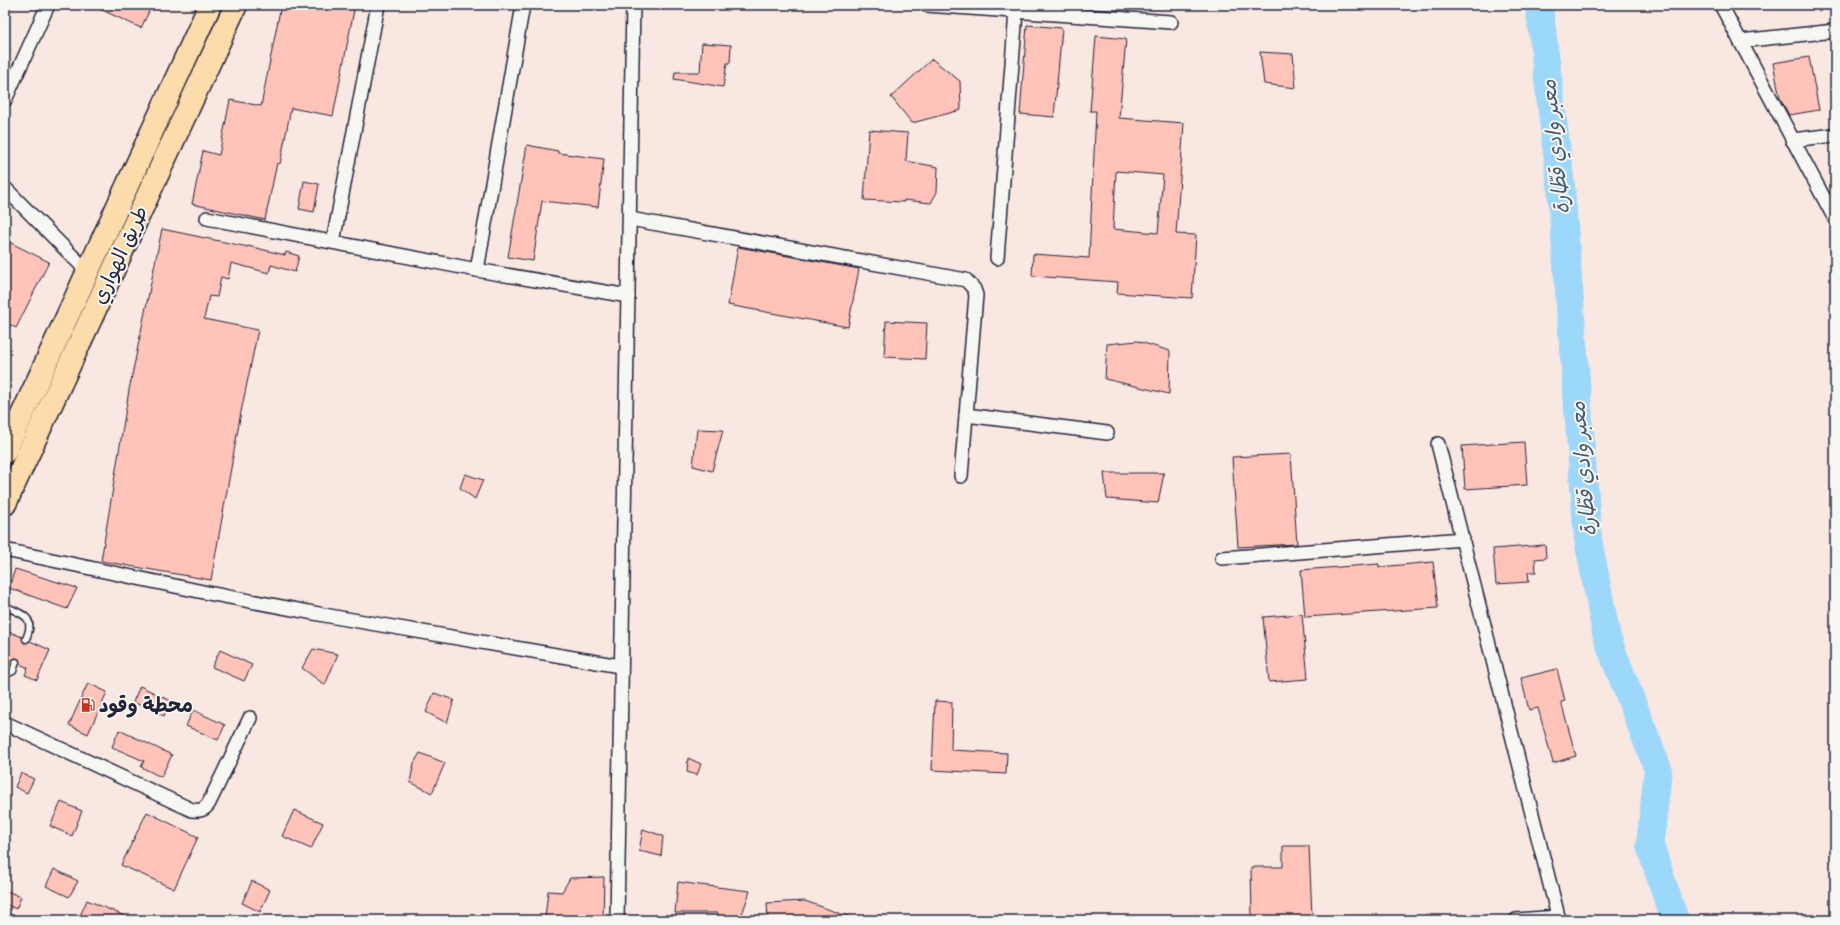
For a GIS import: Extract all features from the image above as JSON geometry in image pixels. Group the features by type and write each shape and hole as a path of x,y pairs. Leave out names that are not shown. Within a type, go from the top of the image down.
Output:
{"highway":[{"name":"طريق الهواري","path":"5,452 210,5"},
{"name":"طريق الهواري","path":"5,504 236,5"}],"street":[{"path":"5,100 48,5"},
{"path":"332,242 378,5"},
{"path":"477,270 523,5"},
{"path":"617,920 620,666 630,219 633,5"},
{"path":"926,5 1171,22"},
{"path":"1721,5 1835,219"},
{"path":"996,258 1016,12"},
{"path":"1740,41 1835,31"},
{"path":"1792,140 1835,135"},
{"path":"5,188 88,272"},
{"path":"207,218 477,270 628,296"},
{"path":"630,219 966,280 974,289 976,295 961,476"},
{"path":"966,415 1107,432"},
{"path":"1438,444 1558,918 1516,920"},
{"path":"1222,558 1463,539"},
{"path":"5,550 230,598 620,666"},
{"path":"5,722 192,810 198,811 203,810 209,804 250,718"}],"lane":[{"path":"5,615 7,607 24,615 29,622 30,631 26,639"},
{"path":"5,675 13,671 16,662"}],"building":[{"path":"91,5 152,5 141,28"},
{"path":"281,5 355,5 333,116 291,108 280,164 277,163 265,220 192,204 203,151 219,155 230,100 261,106"},
{"path":"1027,25 1062,28 1054,117 1020,114"},
{"path":"1096,36 1126,39 1119,118 1184,123 1176,234 1196,235 1192,298 1117,293 1118,282 1032,276 1033,254 1089,258 1096,111 1090,111","holes":["1116,171 1163,175 1158,233 1113,229"]},
{"path":"702,43 731,45 730,63 727,63 723,87 674,79 675,72 700,72"},
{"path":"1260,52 1293,54 1296,88 1264,84"},
{"path":"1809,57 1819,110 1789,115 1780,98 1773,63"},
{"path":"932,59 960,81 961,110 912,123 891,97"},
{"path":"869,130 908,133 906,161 938,167 937,192 931,203 904,200 904,202 864,200"},
{"path":"527,145 558,151 558,153 604,159 598,207 542,201 533,261 508,257"},
{"path":"304,181 319,184 314,212 299,209"},
{"path":"162,229 285,255 286,252 299,256 295,272 271,265 269,273 231,263 228,279 221,277 217,297 209,296 204,319 258,330 241,412 211,580 101,561 129,390"},
{"path":"5,240 49,262 16,328 5,322"},
{"path":"738,247 859,269 848,327 728,305"},
{"path":"886,321 927,323 925,359 884,357"},
{"path":"1137,341 1170,351 1169,394 1105,379 1107,344"},
{"path":"697,429 723,430 712,471 693,466"},
{"path":"1524,442 1527,485 1465,489 1462,446"},
{"path":"1291,454 1297,544 1238,547 1232,457"},
{"path":"1104,473 1164,473 1158,503 1107,499"},
{"path":"465,474 483,480 475,499 460,488"},
{"path":"1545,545 1546,558 1535,559 1536,572 1528,572 1529,582 1496,584 1493,549"},
{"path":"1433,562 1438,608 1305,617 1301,570 1379,564 1379,567"},
{"path":"15,569 77,588 67,609 9,588"},
{"path":"1302,614 1308,679 1269,682 1263,617"},
{"path":"10,632 22,637 24,643 30,641 50,650 37,680 25,675 28,668 20,664 19,659 15,658 12,660 5,657 5,644"},
{"path":"313,649 338,654 325,685 302,668"},
{"path":"220,650 252,665 244,681 212,667"},
{"path":"1557,669 1565,701 1561,702 1576,756 1553,763 1538,708 1529,710 1521,678"},
{"path":"88,683 107,692 88,734 69,725"},
{"path":"140,686 171,701 164,716 133,702"},
{"path":"434,693 454,700 447,723 426,712"},
{"path":"935,701 952,702 951,750 1007,753 1006,774 932,770"},
{"path":"193,710 225,725 218,740 186,726"},
{"path":"119,730 172,755 161,777 141,767 144,761 112,747"},
{"path":"420,753 445,763 432,793 410,782 414,763"},
{"path":"688,758 701,764 697,775 687,772"},
{"path":"21,773 34,779 27,793 15,787"},
{"path":"61,802 82,811 72,836 50,826"},
{"path":"294,810 323,823 311,849 282,836"},
{"path":"147,812 198,837 174,889 121,865"},
{"path":"643,829 663,836 661,856 639,851"},
{"path":"1283,846 1309,846 1312,917 1252,918 1251,867 1283,867"},
{"path":"54,869 78,881 69,897 46,886"},
{"path":"604,877 603,920 545,918 548,891 562,892 570,878"},
{"path":"252,881 270,890 260,912 242,903"},
{"path":"678,882 750,891 740,920 718,918 718,913 675,913"},
{"path":"5,890 21,897 16,909 5,904"},
{"path":"87,900 134,920 89,920 80,916"},
{"path":"805,901 853,918 852,920 768,920 767,903"}],"waterway":[{"name":"معبر وادي قطّارة","path":"1539,5 1561,186 1588,539 1607,638 1658,769 1650,846 1675,920"}],"place":[{"name":"محطة وقود","path":"88,705"}]}
